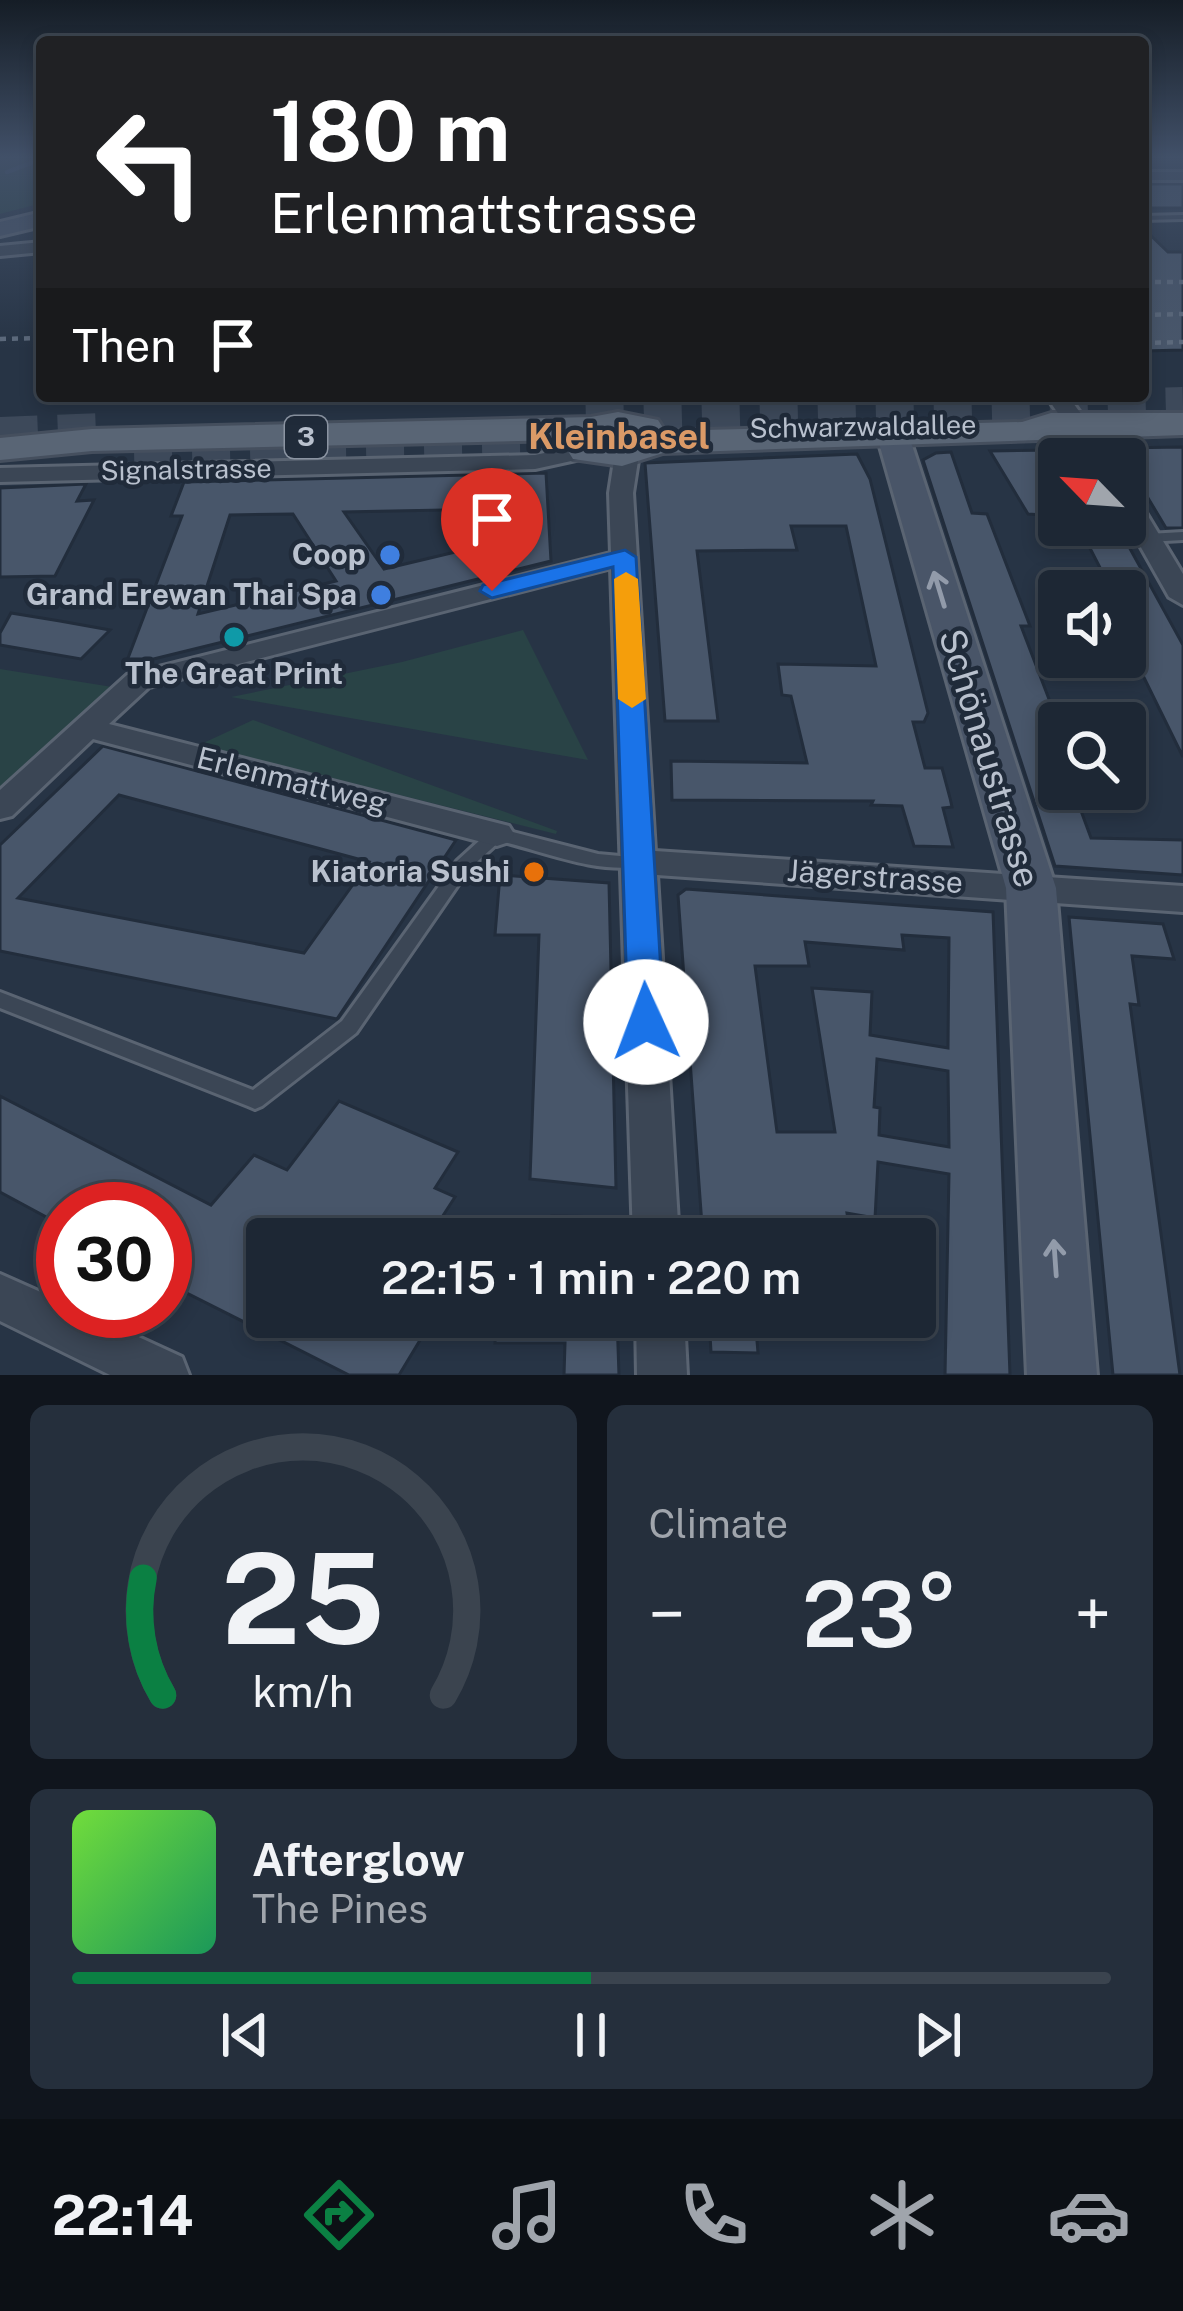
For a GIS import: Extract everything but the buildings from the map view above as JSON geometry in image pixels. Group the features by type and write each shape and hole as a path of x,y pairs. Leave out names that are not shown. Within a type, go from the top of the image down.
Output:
{"main road":[{"name":"Schwarzwaldallee","path":"611,443 1183,424"},
{"name":"Schwarzwaldallee","path":"0,449 92,440 519,433 611,443 1022,433 1081,426"},
{"name":"Schwarzwaldallee","path":"0,432 92,440"}],"street":[{"path":"0,229 33,221"},
{"path":"0,251 36,248"},
{"path":"1062,402 1089,438"},
{"name":"Schönaustrasse","path":"893,436 1031,888 1063,1375"},
{"path":"611,443 621,493 625,557 655,1218"},
{"name":"Signalstrasse","path":"0,475 536,462 611,443"},
{"path":"1146,535 1183,597"},
{"path":"0,808 138,681 625,557"},
{"name":"Erlenmattweg","path":"87,728 496,834"},
{"name":"Jägerstrasse","path":"639,862 1183,899"},
{"path":"0,1297 164,1375"},
{"path":"660,1338 662,1375"}],"lane":[{"path":"1148,538 1183,536"},
{"path":"0,1000 255,1100 349,1027 464,865 496,834"},
{"name":"Erlenmattweg","path":"496,834 585,857 639,862"}],"green space":[{"path":"523,630 588,760 231,697 402,662"},
{"path":"0,669 125,689 0,802"},
{"path":"253,720 557,831 556,834 199,745"}],"tunnel":[{"path":"586,422 1183,406"},
{"path":"0,436 101,432"},
{"path":"134,449 628,440"}],"railway":[{"path":"1149,282 1183,282"},
{"path":"1149,315 1183,314"},
{"path":"0,339 36,338"},
{"path":"1149,343 1183,342"}],"slow traffic":[{"path":"626,579 632,699"}],"place":[{"name":"Coop","path":"390,555"},
{"name":"Grand Erewan Thai Spa","path":"381,595"},
{"name":"The Great Print","path":"234,637"},
{"name":"Kiatoria Sushi","path":"534,872"}],"district":[{"name":"Kleinbasel","path":"619,436"}],"route":[{"path":"492,591 625,557 646,1022"}]}
